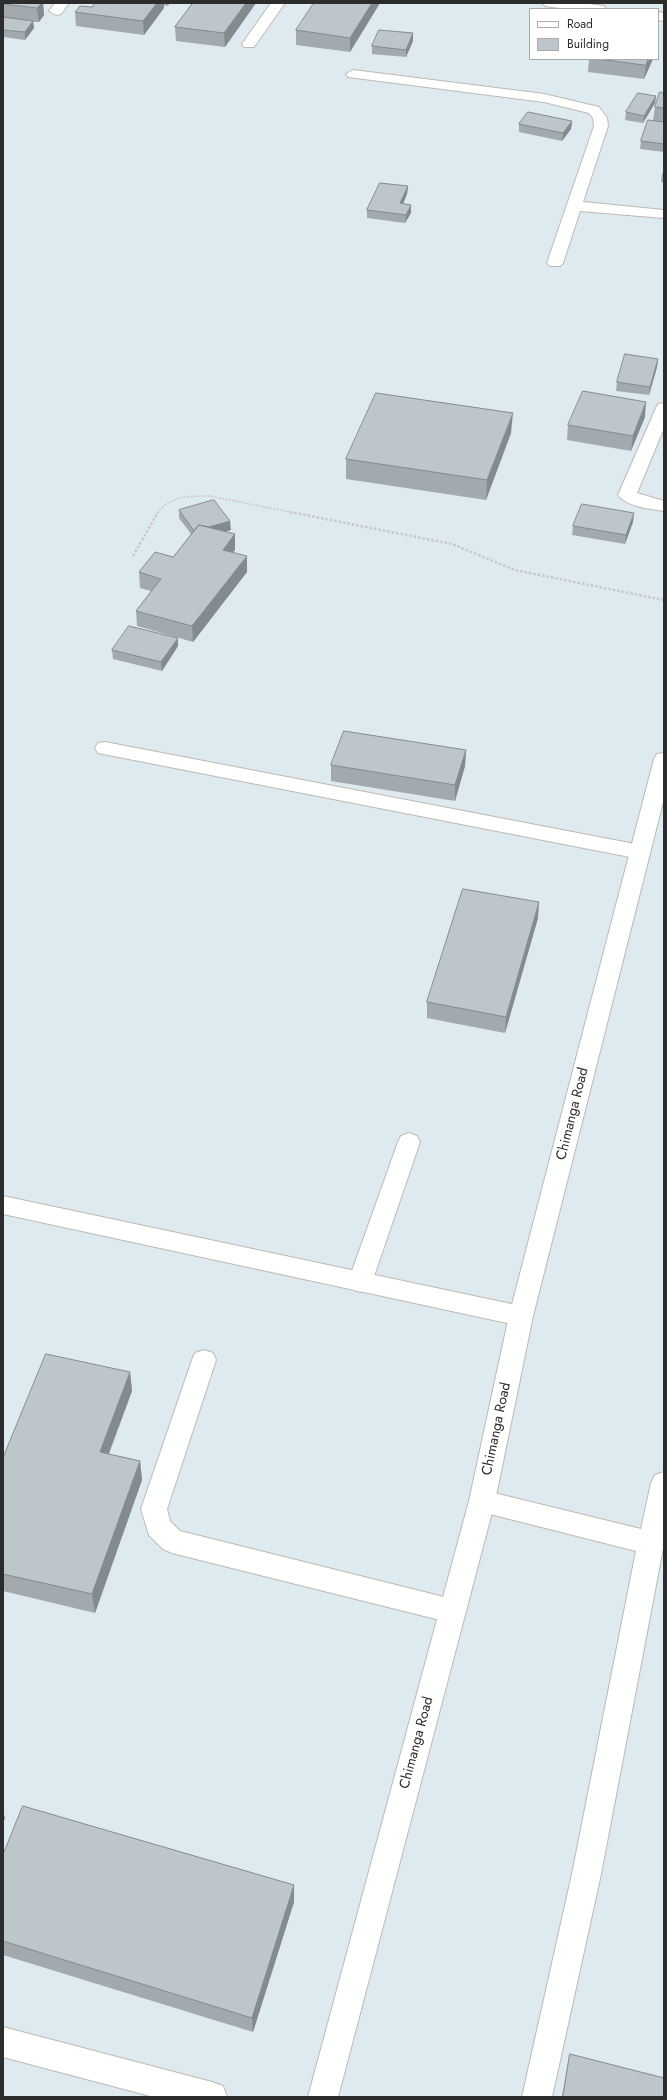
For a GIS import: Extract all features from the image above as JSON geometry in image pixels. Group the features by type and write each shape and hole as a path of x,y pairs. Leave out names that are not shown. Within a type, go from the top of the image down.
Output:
{"street":[{"path":"249,44 278,3"},
{"path":"550,3 591,8"},
{"path":"353,74 544,98 594,110 600,118 601,126 555,263"},
{"path":"575,206 664,214"},
{"path":"664,408 627,495 644,502 664,506"},
{"path":"105,748 640,852"},
{"name":"Chimanga Road","path":"323,2097 482,1501 521,1316 664,759"},
{"path":"360,1282 410,1142"},
{"path":"3,1205 521,1316"},
{"path":"204,1360 154,1509 158,1527 172,1541 452,1612"},
{"path":"537,2097 563,1988 633,1642 650,1543 664,1483"},
{"path":"482,1501 650,1543"},
{"path":"3,2042 212,2097"}],"path":[{"path":"133,556 157,513 170,501 189,496 210,496 452,544 497,564 516,570 664,600"}],"building":[{"path":"3,3 42,3 37,8"},
{"path":"95,3 157,3 143,21 75,12 80,6 92,7"},
{"path":"193,3 246,3 224,33 175,27"},
{"path":"314,3 372,3 350,38 296,30"},
{"path":"3,17 33,21 25,32 3,30"},
{"path":"379,30 413,33 406,50 372,46"},
{"path":"607,60 648,60 646,65"},
{"path":"660,92 664,93 664,108 655,107"},
{"path":"638,93 656,96 644,116 626,112"},
{"path":"528,112 572,121 563,133 519,124"},
{"path":"648,120 664,122 664,144 641,141"},
{"path":"380,183 408,186 400,203 411,205 406,215 367,210"},
{"path":"625,354 658,359 650,387 617,382"},
{"path":"583,391 646,402 633,436 568,425"},
{"path":"376,393 513,413 487,480 346,459"},
{"path":"214,500 230,521 209,527 199,525 194,531 179,510"},
{"path":"582,504 634,513 626,535 573,526"},
{"path":"199,525 235,534 223,550 247,556 192,626 136,611 161,579 139,572 155,552 173,557"},
{"path":"129,626 178,638 161,662 112,650"},
{"path":"344,731 466,750 455,785 331,765"},
{"path":"463,889 539,902 506,1017 427,1002"},
{"path":"46,1354 130,1372 100,1452 140,1461 92,1594 3,1574 3,1458"},
{"path":"23,1806 294,1885 252,2018 3,1941 3,1855"},
{"path":"570,2054 664,2078 664,2097 563,2097"}]}
